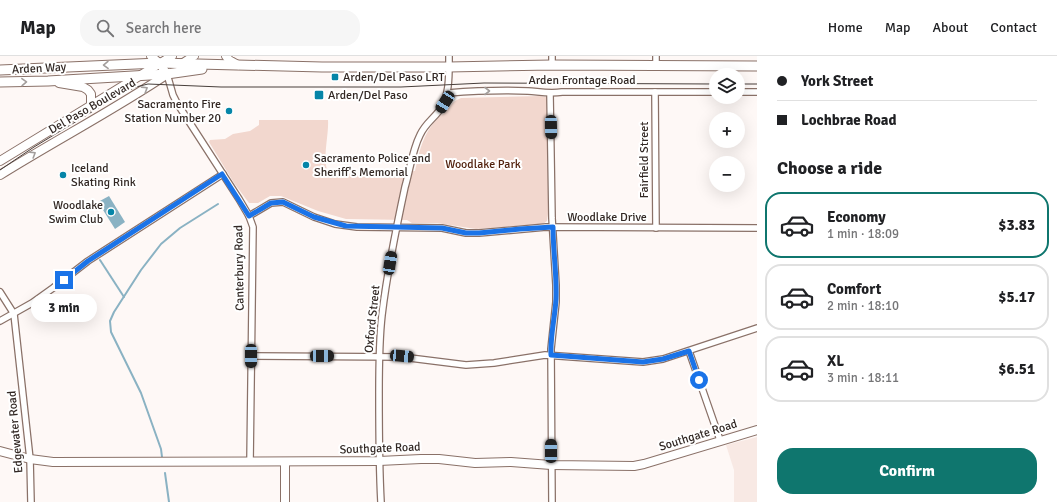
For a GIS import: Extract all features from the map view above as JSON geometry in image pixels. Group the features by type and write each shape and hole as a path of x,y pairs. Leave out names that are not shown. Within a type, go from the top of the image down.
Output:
{"main road":[{"name":"Arden Way","path":"2,81 48,81 167,74 239,65 322,67 449,67 552,61 656,66 757,66"},
{"name":"Arden Way","path":"0,70 159,63 222,66"}],"street":[{"path":"151,56 159,63 167,74"},
{"name":"Del Paso Boulevard","path":"0,161 172,56"},
{"name":"Del Paso Boulevard","path":"0,175 50,144 88,124 194,56"},
{"path":"226,56 229,60 239,65"},
{"name":"Oxford Street","path":"381,502 379,461 379,356 382,314 396,227 416,144 427,123 439,112 445,102 448,93 449,56"},
{"path":"656,56 656,66"},
{"name":"Canterbury Road","path":"167,74 173,95 249,216 253,226 250,462"},
{"path":"48,81 86,88 91,94 91,105"},
{"name":"Arden Frontage Road","path":"448,93 477,91 530,91 550,94 562,92 709,92"},
{"name":"Fairfield Street","path":"655,92 656,228"},
{"path":"745,92 757,92"},
{"path":"550,94 556,285 556,302 551,337 552,502"},
{"path":"0,321 14,314 54,288 88,261 222,174"},
{"name":"Woodlake Drive","path":"249,216 271,203 283,202 314,217 346,226 442,228 466,233 553,227 757,228"},
{"name":"Edgewater Road","path":"0,292 14,314 30,459 31,502"},
{"path":"251,356 379,356 417,358 449,364 466,365 488,364 551,355 643,362 663,359 757,328"},
{"path":"689,351 720,440"},
{"name":"Southgate Road","path":"0,451 30,459 53,462 379,461 421,458 475,464 522,462 552,465 634,466 757,430"},
{"path":"285,462 285,502"}],"shaded area":[{"path":"757,437 757,502 734,502 734,470 726,445"}],"green space":[{"name":"Woodlake Park","path":"546,97 548,102 548,214 547,221 543,224 476,229 437,223 412,223 407,220 346,219 318,211 281,196 270,196 258,203 249,203 234,183 209,142 210,140 225,139 233,134 250,131 259,125 259,120 328,120 326,167 328,172 340,175 372,171 415,171 425,136 438,118 457,100 461,98"}],"water":[{"path":"109,196 125,222 115,229 98,202"}],"waterway":[{"path":"162,457 161,449 141,393 111,332 110,321 114,312 141,270 161,244 180,228 218,204"},
{"path":"100,260 124,297"},
{"path":"165,473 169,502"}],"tram line":[{"path":"0,170 34,147 123,93 136,87 148,84 221,87 401,87 484,83 709,84"},
{"path":"745,84 757,84"}],"place":[{"name":"Arden/Del Paso LRT","path":"335,77"},
{"name":"Arden/Del Paso","path":"319,95"},
{"name":"Sacramento Fire Station Number 20","path":"229,111"},
{"name":"Sacramento Police and Sheriff's Memorial","path":"306,165"},
{"name":"Iceland Skating Rink","path":"63,175"},
{"name":"Woodlake Swim Club","path":"111,212"}],"route":[{"path":"64,280 88,261 222,174 249,216 271,203 283,202 314,217 346,226 442,228 466,233 553,227 553,245 556,269 556,302 551,337 551,355 643,362 663,359 689,351 699,380"}]}
